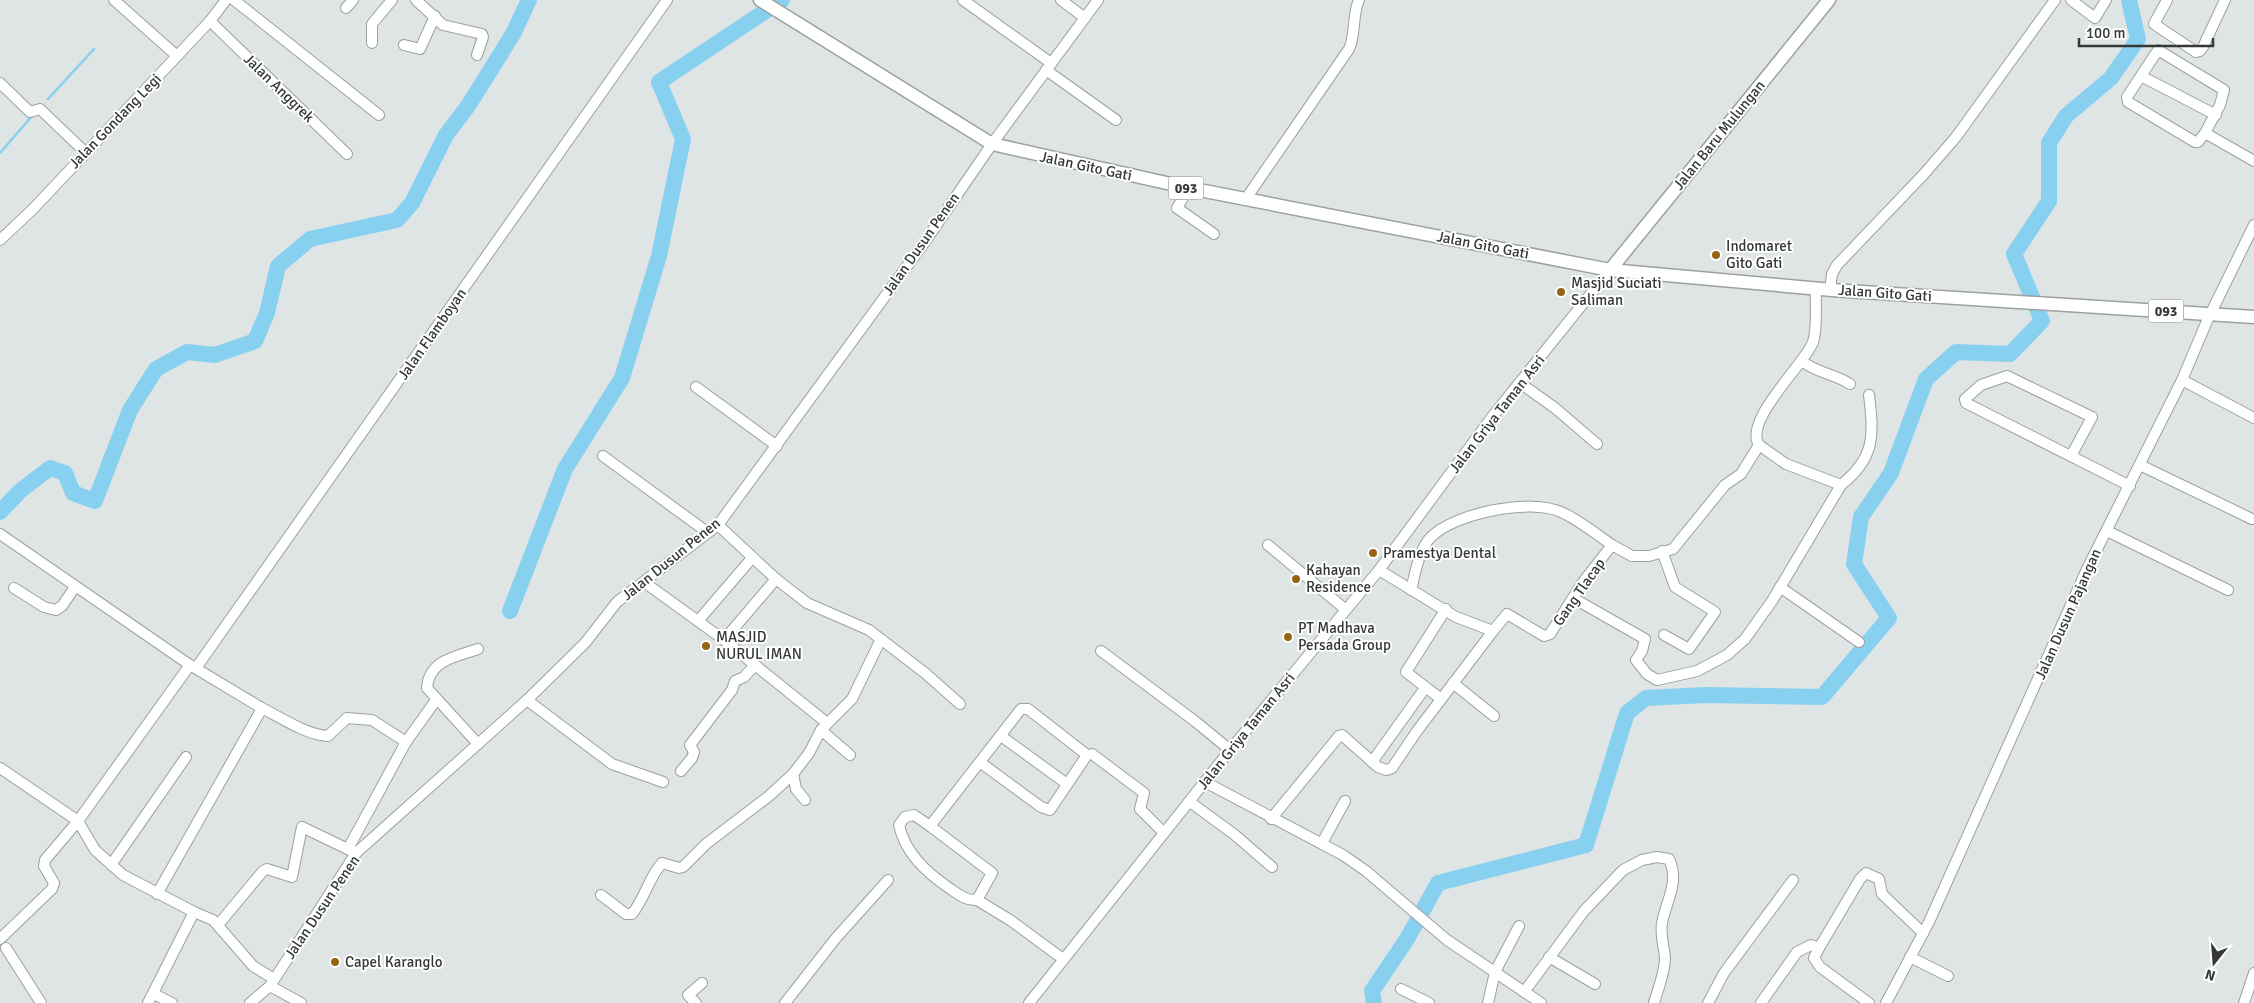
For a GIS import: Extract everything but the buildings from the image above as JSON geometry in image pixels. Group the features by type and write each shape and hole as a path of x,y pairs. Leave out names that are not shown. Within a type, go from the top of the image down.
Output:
{"main road":[{"name":"Jalan Gito Gati","path":"760,0 992,144 1189,188 1610,270 1830,290 2254,318"},
{"name":"Jalan Baru Mulungan","path":"1610,270 1829,0"}],"street":[{"path":"114,0 177,56"},
{"name":"Jalan Gondang Legi","path":"0,240 32,209 210,21 226,0"},
{"path":"234,0 379,114"},
{"path":"372,44 372,24 392,0"},
{"path":"416,0 447,26 482,34 483,37 477,55"},
{"name":"Jalan Flamboyan","path":"2,946 52,889 54,883 44,863 78,821 193,667 667,0"},
{"path":"963,0 1116,120"},
{"path":"1061,0 1085,18"},
{"name":"Jalan Dusun Penen","path":"250,1003 272,983 352,851 528,700 586,642 617,602 718,525 924,243 992,144 1098,0"},
{"path":"1246,200 1349,49 1360,0"},
{"path":"1830,290 1832,274 1836,265 1924,174 1956,137 2055,0"},
{"path":"2070,0 2095,18 2106,0"},
{"path":"2167,0 2154,24 2196,52 2200,51 2203,47 2225,0"},
{"path":"404,45 420,48 435,16"},
{"name":"Jalan Anggrek","path":"210,21 347,154"},
{"path":"2158,50 2223,89 2224,93 2216,115 2198,142 2128,102 2127,97 2141,76 2158,50"},
{"path":"2141,76 2216,115"},
{"path":"0,82 30,112 40,109 85,152"},
{"path":"2205,134 2254,161"},
{"path":"1189,188 1177,208 1214,234"},
{"name":"Jalan Dusun Pajangan","path":"1886,1003 1923,933 1961,853 2087,569 2182,380 2211,314 2254,226"},
{"name":"Jalan Griya Taman Asri","path":"1029,1003 1230,750 1379,570 1520,383 1610,270"},
{"name":"Gang Tlacap","path":"1493,631 1507,614 1544,636 1550,634 1583,582 1612,545 1632,556 1649,556 1673,549 1680,543 1725,485 1741,474 1760,444 1757,434 1764,414 1786,378 1802,361 1813,340 1816,288"},
{"path":"1802,361 1810,367 1833,374 1850,384"},
{"path":"2071,456 2092,417 2007,376 1981,385 1965,399 1966,403 2130,486"},
{"path":"2182,380 2254,418"},
{"path":"1520,383 1555,408 1597,444"},
{"path":"696,387 777,446"},
{"path":"1573,598 1645,639 1642,651 1636,660 1648,674 1661,680 1697,671 1727,654 1745,639 1780,587 1841,485 1856,473 1868,454 1869,395"},
{"path":"1760,444 1798,470 1841,485"},
{"path":"603,456 707,532"},
{"path":"2140,465 2252,519"},
{"path":"1411,590 1420,558 1429,538 1451,524 1503,507 1532,506 1562,512 1612,545"},
{"path":"718,525 776,579 818,609 853,622 881,639 925,673 960,704"},
{"path":"2107,531 2228,590"},
{"path":"0,534 193,667 260,707 313,733 325,736 328,736 347,718 372,720 406,742"},
{"path":"1268,545 1345,609"},
{"path":"1662,551 1675,587 1715,612 1690,649 1664,635"},
{"path":"698,621 752,558"},
{"path":"1271,819 1339,736 1342,736 1372,762 1386,770 1392,768 1493,631 1456,617 1446,609 1379,570"},
{"path":"724,640 776,579"},
{"path":"644,582 755,665 824,726 850,755"},
{"path":"14,588 44,606 56,610 62,606 76,587"},
{"path":"1780,587 1859,642"},
{"path":"1441,700 1407,674 1406,670 1446,609"},
{"path":"601,895 626,914 632,914 638,907 656,869 662,863 679,868 683,867 706,844 769,796 793,774 809,753 824,726 841,712 852,699 881,639"},
{"path":"478,649 441,662 433,668 427,688 478,744"},
{"path":"1101,651 1196,722 1230,750"},
{"path":"681,771 692,758 694,752 690,745 732,690 735,680 744,677 755,665"},
{"path":"1453,683 1494,716"},
{"path":"1372,762 1425,688"},
{"path":"218,925 263,871 267,869 292,877 300,831 305,828 352,851 406,742 436,700"},
{"path":"528,700 612,764 663,782"},
{"path":"157,894 260,712 260,707"},
{"path":"930,826 981,762 1018,711 1028,709 1087,756 1050,810 1044,810 981,762"},
{"path":"1000,736 1067,784"},
{"path":"1092,754 1144,793 1140,809 1164,833"},
{"path":"111,864 186,757"},
{"path":"0,768 78,821 95,850 124,875 157,894 213,920 253,966 272,983 301,1003"},
{"path":"793,774 796,789 806,800"},
{"path":"1205,782 1271,819 1322,844 1366,871 1448,940 1541,1003"},
{"path":"1322,844 1345,801"},
{"path":"1190,802 1235,835 1272,867"},
{"path":"977,900 992,873 914,815 905,817 899,825 901,835 910,852 929,874 960,895 970,900 977,900 1010,920 1064,959"},
{"path":"1524,992 1584,911 1623,870 1642,860 1656,857 1669,860 1673,866 1673,888 1662,922 1661,936 1665,959 1654,1003"},
{"path":"1869,1003 1820,967 1814,958 1866,873 1879,879 1882,894 1923,933"},
{"path":"785,1003 836,938 888,880"},
{"path":"1708,1003 1724,973 1793,880"},
{"path":"172,1003 151,998 194,912"},
{"path":"1488,1003 1495,972 1519,926"},
{"path":"1761,1003 1797,952 1811,945 1819,948"},
{"path":"2,946 42,1003"},
{"path":"1549,957 1595,984"},
{"path":"1910,957 1948,976"},
{"path":"2244,1003 2254,973"},
{"path":"696,1003 688,995 702,982"},
{"path":"1401,990 1428,1003"}],"waterway":[{"path":"0,512 20,491 50,468 65,473 73,493 95,501 130,410 156,369 187,352 215,355 255,341 267,313 278,266 310,239 397,220 412,203 446,135 468,106 513,34 529,0"},
{"path":"510,611 565,469 622,378 659,256 683,139 659,82 782,0"},
{"path":"1374,1003 1372,991 1407,939 1438,883 1586,845 1627,713 1646,698 1706,695 1822,697 1889,618 1854,564 1861,517 1891,473 1926,379 1956,352 2010,354 2042,321 2014,254 2049,201 2049,143 2066,116 2111,78 2138,39 2129,0"},
{"path":"48,99 94,49"},
{"path":"0,153 32,116"}],"place":[{"name":"Indomaret Gito Gati","path":"1716,255"},
{"name":"Masjid Suciati Saliman","path":"1561,292"},
{"name":"Pramestya Dental","path":"1373,553"},
{"name":"Kahayan Residence","path":"1296,579"},
{"name":"PT Madhava Persada Group","path":"1288,637"},
{"name":"MASJID NURUL IMAN","path":"706,646"},
{"name":"Capel Karanglo","path":"335,962"}]}
